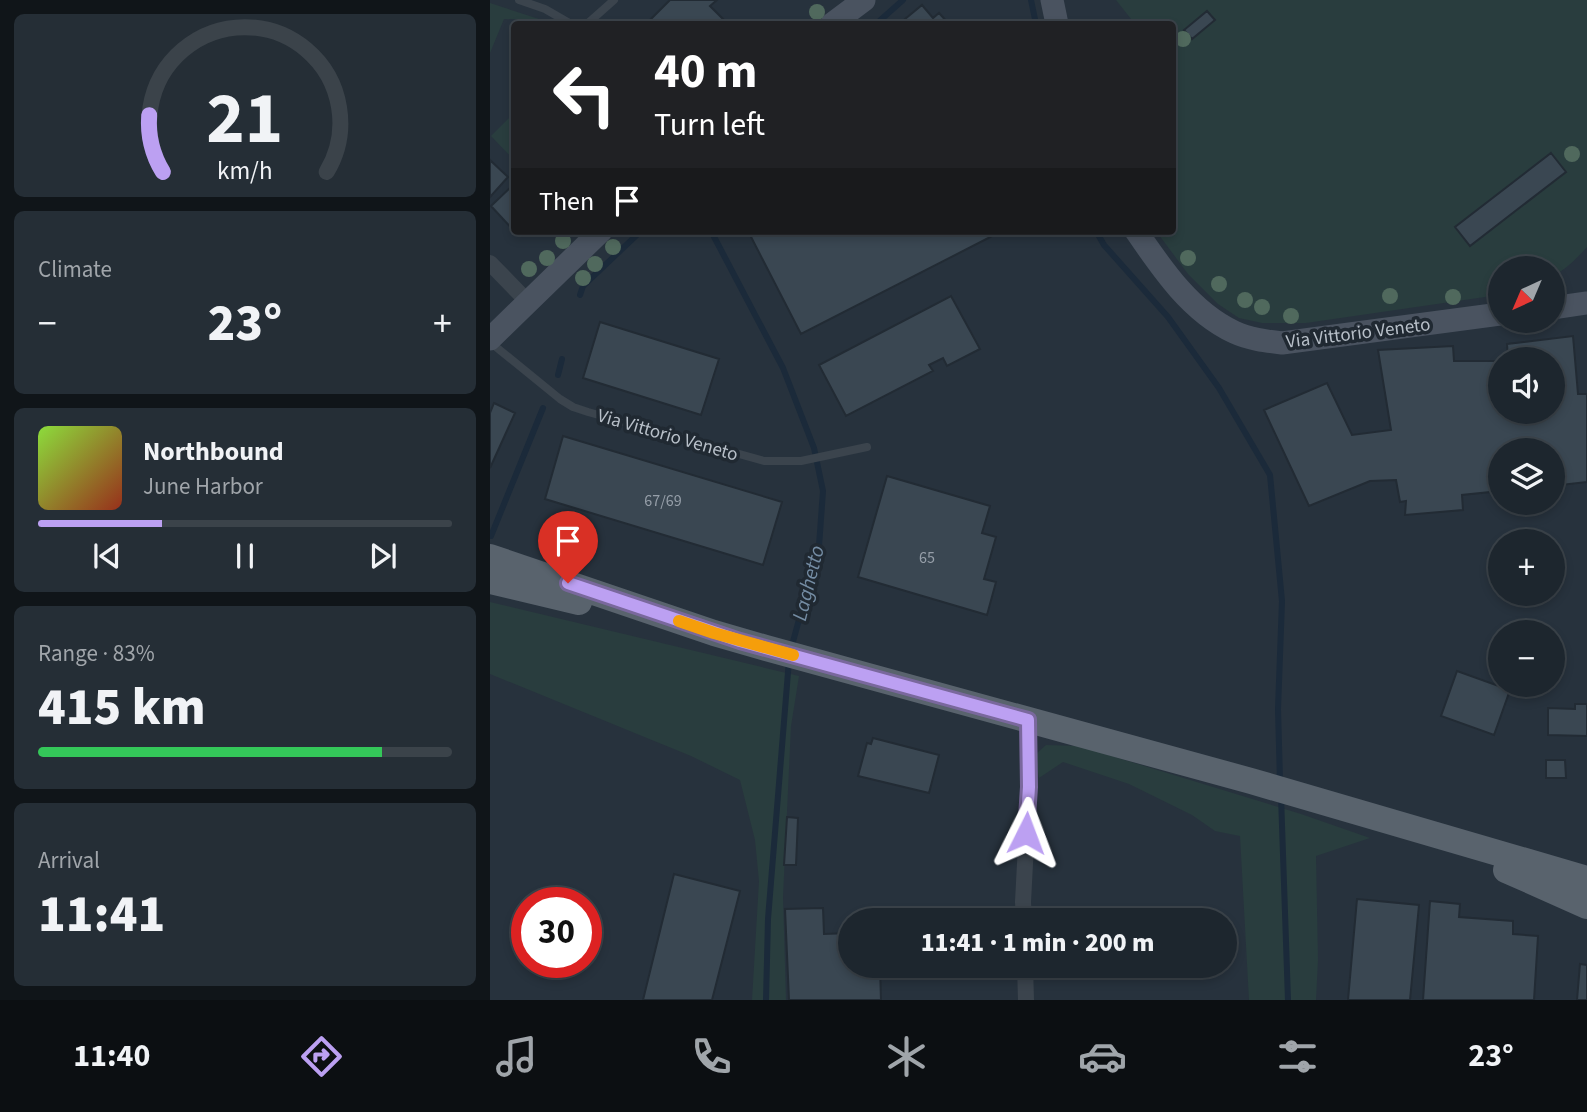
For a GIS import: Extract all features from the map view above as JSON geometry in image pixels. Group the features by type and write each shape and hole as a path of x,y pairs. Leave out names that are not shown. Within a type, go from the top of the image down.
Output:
{"main road":[{"path":"490,552 519,566"},
{"path":"490,557 714,633 1251,781 1587,879"},
{"path":"490,581 714,633"},
{"path":"1334,805 1513,872 1587,906"}],"street":[{"path":"836,21 864,0"},
{"path":"1052,0 1056,21"},
{"name":"Via Vittorio Veneto","path":"490,341 597,235"},
{"name":"Via Vittorio Veneto","path":"1139,235 1160,266 1199,308 1236,333 1260,340 1282,343 1488,316"},
{"path":"490,263 528,302"},
{"path":"1565,306 1587,303"},
{"path":"1023,908 1029,787 1028,720"},
{"path":"1025,978 1026,1000"}],"lane":[{"path":"519,0 545,9 565,21"},
{"path":"590,21 614,0"},
{"name":"Via Vittorio Veneto","path":"490,341 573,407 764,461 801,461 867,447"}],"green space":[{"path":"1116,0 1587,0 1587,247 1565,268 1565,256 1488,256 1488,296 1485,297 1306,323 1262,323 1239,318 1218,304 1188,274 1159,235 1176,235 1176,21 1133,21"},
{"path":"490,3 542,20 504,19 490,53"},
{"path":"511,116 511,157 491,136"},
{"path":"490,602 799,676 791,726 783,897 786,1000 752,1000 759,881 755,840 740,780 691,756 490,674"},
{"path":"1046,745 1079,746 1370,838 1316,856 1316,1000 1249,1000 1240,836 1215,831 1192,815 1129,784 1063,762 1039,778 1035,755"}],"building":[{"path":"670,0 717,0 710,6 725,21 649,21"},
{"path":"922,5 933,18 939,13 946,21 903,21"},
{"path":"1207,11 1215,20 1192,39 1184,30"},
{"path":"1551,153 1566,172 1470,246 1455,227"},
{"path":"490,160 508,177 490,197"},
{"path":"511,187 511,228 491,206"},
{"path":"750,235 994,235 801,334"},
{"path":"951,296 980,349 947,366 943,358 929,365 933,371 846,416 819,365"},
{"path":"600,322 719,359 701,415 583,378"},
{"path":"1573,336 1578,394 1587,394 1587,482 1565,485 1565,438 1488,438 1488,492 1462,495 1463,510 1405,515 1406,501 1400,502 1396,480 1370,481 1309,506 1264,410 1327,383 1352,435 1391,430 1378,350 1453,346 1454,361 1488,361 1488,424 1565,424 1565,347 1507,347 1507,344"},
{"path":"494,403 515,413 490,468 490,413"},
{"path":"563,436 782,502 763,565 545,499"},
{"path":"887,476 990,506 982,533 996,537 984,579 996,582 987,615 858,577"},
{"path":"1457,671 1488,682 1488,697 1508,697 1494,735 1441,716"},
{"path":"1575,704 1587,704 1587,736 1548,735 1548,708 1575,709"},
{"path":"873,738 939,755 929,793 858,776 867,743 871,744"},
{"path":"1546,760 1565,760 1566,778 1546,778"},
{"path":"787,817 798,818 796,865 784,865"},
{"path":"674,874 740,891 712,1000 643,1000"},
{"path":"1357,899 1419,905 1410,1000 1348,1000"},
{"path":"1430,901 1460,904 1459,917 1513,921 1513,934 1538,936 1534,1000 1423,1000"},
{"path":"823,908 824,934 838,933 838,978 880,978 881,1000 789,1000 785,909"},
{"path":"1580,964 1587,965 1587,1000 1577,1000"}],"waterway":[{"name":"Laghetto","path":"879,21 903,0"},
{"path":"1031,0 1035,21"},
{"path":"580,295 583,286 637,235"},
{"name":"Laghetto","path":"713,235 783,368 814,448 823,491 819,546 791,649"},
{"path":"1098,235 1104,245 1168,317 1219,388 1270,475 1282,601 1278,709 1280,781"},
{"path":"558,375 562,359"},
{"path":"491,536 543,408"},
{"name":"Laghetto","path":"766,1000 768,919 789,660"},
{"path":"1281,796 1288,1000"}],"slow traffic":[{"path":"679,621 793,655"}],"route":[{"path":"568,583 740,641 1028,720 1029,787 1026,833"}]}
